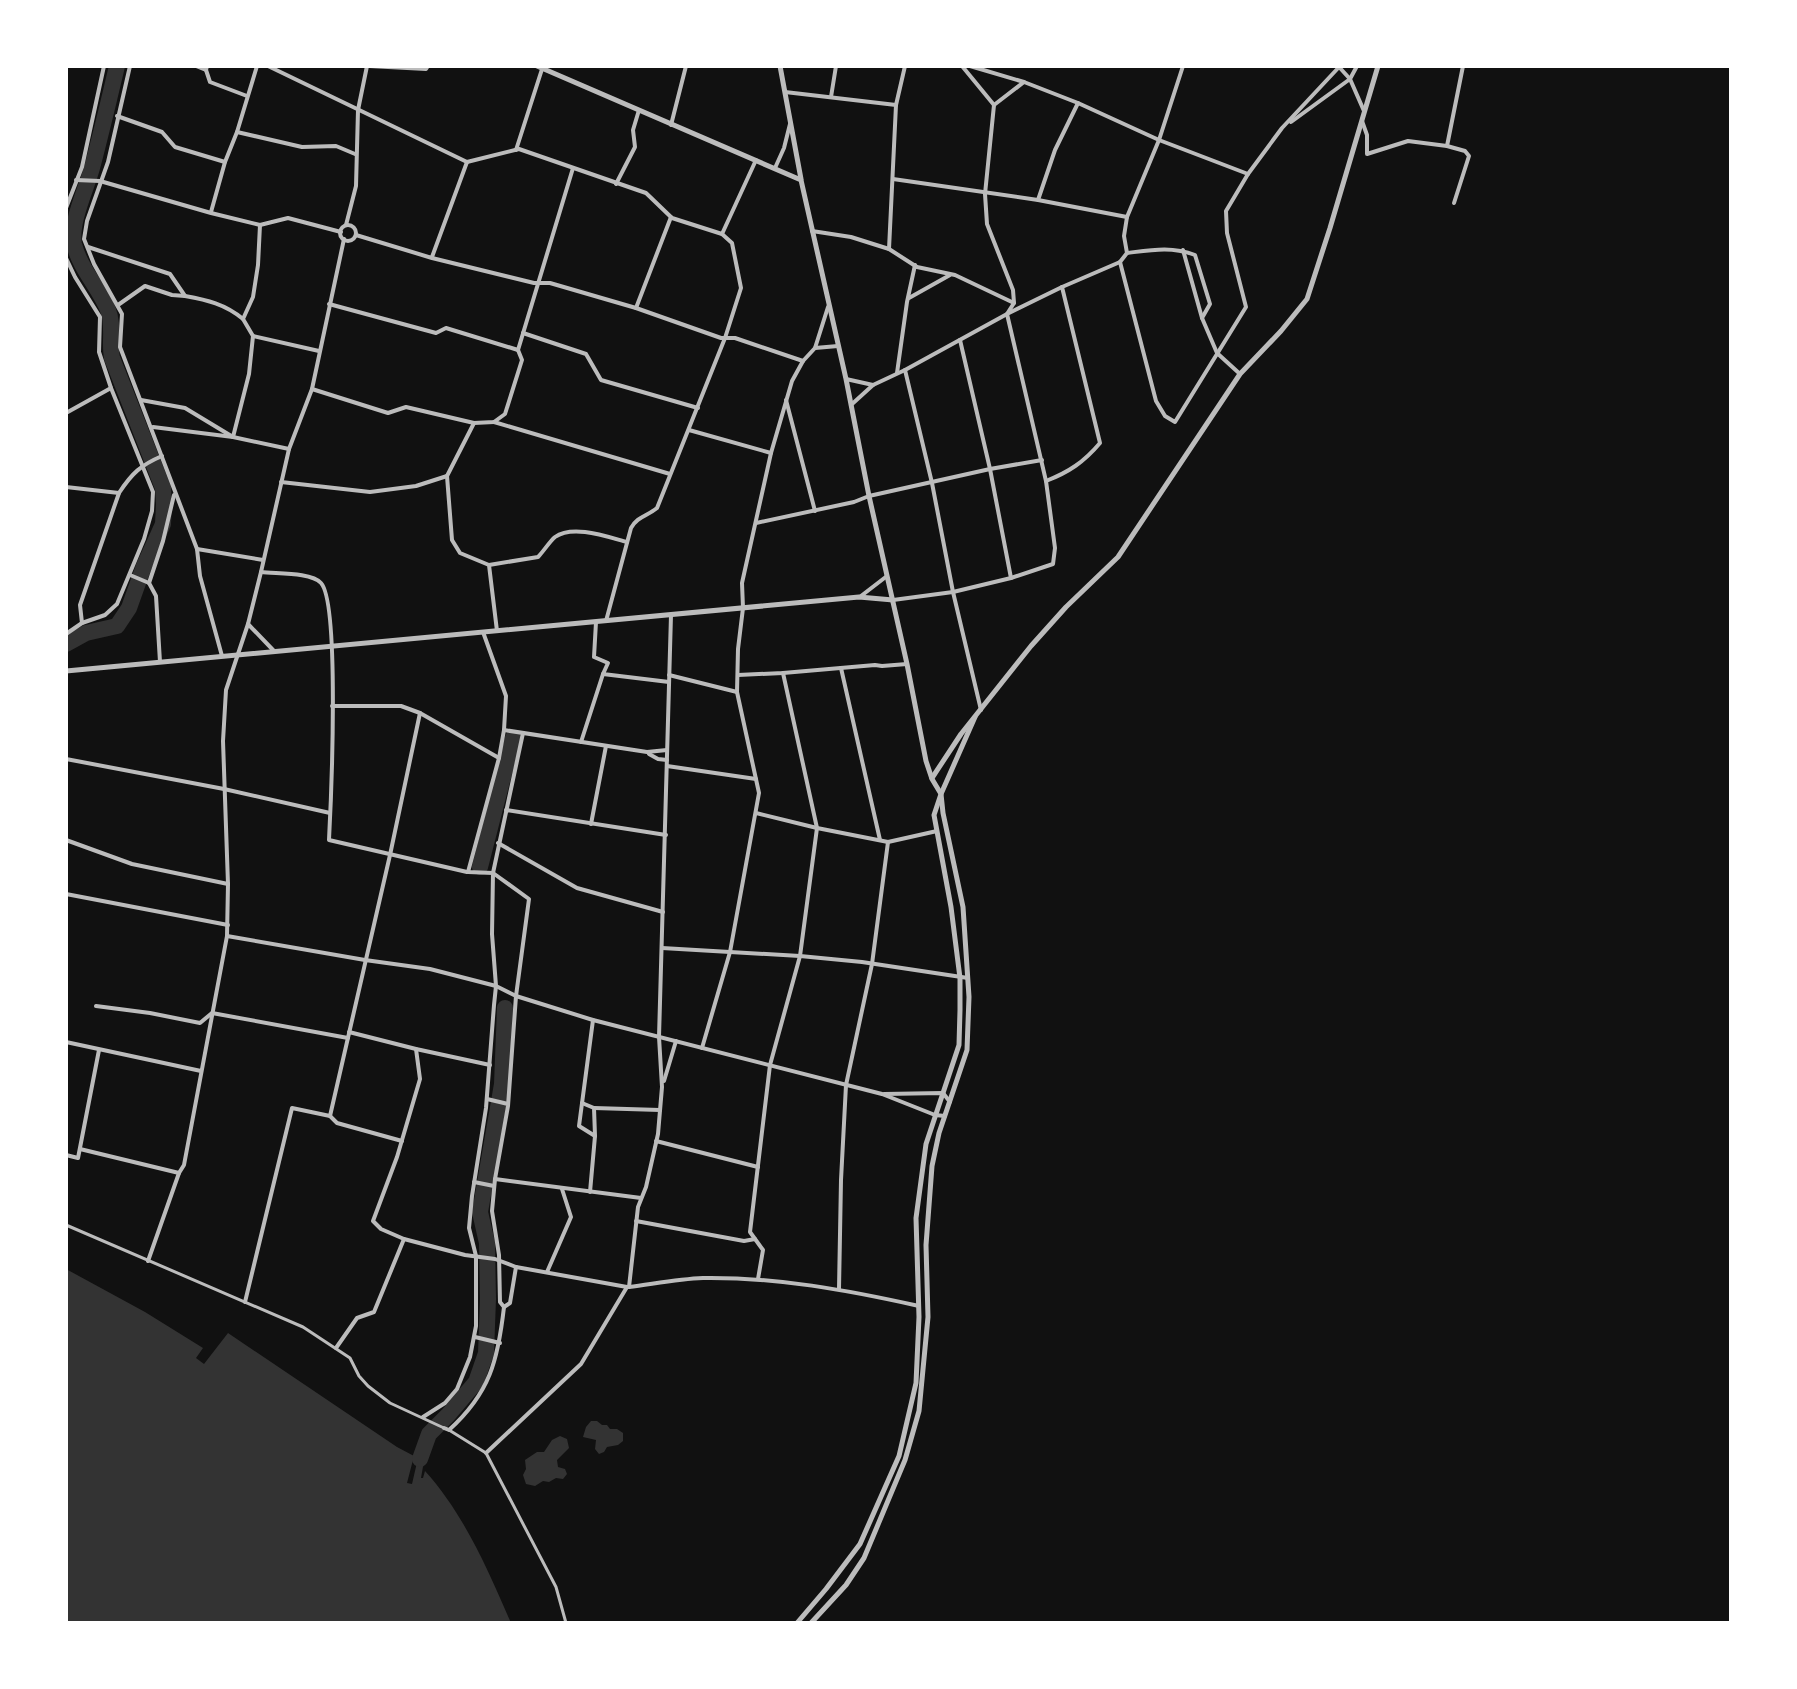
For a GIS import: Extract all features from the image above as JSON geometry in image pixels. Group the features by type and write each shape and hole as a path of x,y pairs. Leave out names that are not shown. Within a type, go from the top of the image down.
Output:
{"street":[{"path":"66,208 82,167 104,66"},
{"path":"130,66 108,162 87,221 84,239 122,314 120,347 197,549 200,576 222,656"},
{"path":"196,66 207,68 210,82 247,96"},
{"path":"211,213 257,66"},
{"path":"268,66 467,162 519,149 646,193 671,217 722,234 732,243 741,288 725,338 657,508 636,520 606,621"},
{"path":"341,232 346,225 356,186 358,110 368,66 426,69 428,66"},
{"path":"671,125 686,66"},
{"path":"780,66 801,180 926,761 941,794 963,907 968,978 967,1050 939,1133 932,1166 927,1219 928,1317 919,1411 905,1460 864,1558 846,1585 811,1623"},
{"path":"831,97 836,66"},
{"path":"889,249 896,105 905,66"},
{"path":"66,671 859,597 893,600 953,592 1053,564 1055,548 1046,481 1007,314 1014,303 1013,290 987,224 985,194 994,105 962,66"},
{"path":"970,66 1024,82 1248,174"},
{"path":"1127,253 1124,236 1127,217 1159,140 1183,66"},
{"path":"1282,128 1350,79 1357,66"},
{"path":"932,779 961,734 1031,646 1118,557 1240,374 1307,299 1378,66"},
{"path":"1447,146 1463,66"},
{"path":"516,150 541,67 801,180"},
{"path":"1120,262 1156,401 1165,416 1175,422 1246,307 1227,233 1226,211 1248,174 1282,128 1340,67 1350,79 1364,111"},
{"path":"994,105 1024,82"},
{"path":"785,92 896,105"},
{"path":"1038,200 1055,150 1078,103"},
{"path":"616,184 635,147 633,130 639,110"},
{"path":"117,116 162,132 175,147 225,162"},
{"path":"1362,119 1367,135 1367,154 1408,141 1465,151 1469,156 1454,203"},
{"path":"775,168 791,122"},
{"path":"237,132 302,147 336,146 356,155"},
{"path":"722,234 756,160"},
{"path":"432,258 467,162"},
{"path":"494,422 505,414 522,360 518,350 573,168"},
{"path":"893,179 1038,200 1127,217"},
{"path":"66,185 76,180 100,181 260,225 288,218 341,232"},
{"path":"636,308 671,217"},
{"path":"243,319 253,297 260,225"},
{"path":"346,225 353,226 356,235"},
{"path":"812,231 851,237 889,249 915,265 952,274 1014,303"},
{"path":"148,1261 184,1165 227,936 223,741 226,690 248,624 289,449 312,389 344,239 341,232"},
{"path":"356,235 432,258 538,283 550,283 803,361"},
{"path":"344,239 352,240 356,235"},
{"path":"88,247 170,274 185,296"},
{"path":"851,406 873,385 1007,314 1120,262 1127,253 1163,249 1183,250 1195,255 1210,304 1202,318"},
{"path":"1183,250 1202,318 1218,354 1240,374"},
{"path":"66,258 100,317 99,352 153,492 152,511 144,539 117,604 105,615 82,623 66,634"},
{"path":"897,373 915,265"},
{"path":"908,298 952,274"},
{"path":"118,305 145,286 172,295 215,301 243,319 253,336 249,374 233,437"},
{"path":"1046,481 1063,475 1087,458 1100,443 1062,287"},
{"path":"329,304 436,333 446,328 518,350"},
{"path":"702,1048 730,952 759,793 737,692 742,583 786,400 803,361 815,348 829,305"},
{"path":"523,333 586,354 601,380 698,408"},
{"path":"253,336 319,351"},
{"path":"960,340 1011,578"},
{"path":"815,348 838,346"},
{"path":"905,370 981,710"},
{"path":"846,379 873,385"},
{"path":"66,413 111,388"},
{"path":"312,389 388,413 406,407 474,423 494,422 670,474"},
{"path":"141,400 185,408 233,437"},
{"path":"786,400 815,511"},
{"path":"474,423 447,476 452,540 460,553 489,565 538,557 556,537 575,531 592,532 627,543"},
{"path":"152,427 233,437 289,449"},
{"path":"689,430 771,453"},
{"path":"82,623 80,605 119,493 127,479 143,464 162,456"},
{"path":"756,523 1042,460"},
{"path":"281,482 370,492 416,486 447,476"},
{"path":"66,487 119,493"},
{"path":"149,583 175,493"},
{"path":"197,549 263,560"},
{"path":"489,565 497,631"},
{"path":"261,572 308,576 319,581 325,590 332,646 329,840 468,872 493,873 529,899 506,1103 492,1186 500,1302 504,1307"},
{"path":"129,575 149,583 156,596 160,662"},
{"path":"859,597 887,576"},
{"path":"486,1453 581,1364 628,1287 636,1221 656,1141 662,1087 659,1037 671,615"},
{"path":"581,742 608,663 594,657 596,622"},
{"path":"248,624 274,651"},
{"path":"468,872 504,730 506,696 483,632"},
{"path":"737,675 907,664"},
{"path":"841,668 880,840"},
{"path":"758,1279 763,1250 750,1232 770,1065 800,956 817,828 783,673"},
{"path":"603,674 669,678 737,692"},
{"path":"332,706 401,706 420,713 499,758"},
{"path":"330,1116 420,713"},
{"path":"797,1623 860,1544 899,1456 916,1383 919,1306 916,1218 926,1144 959,1045 960,978 934,815 975,717"},
{"path":"504,730 647,752 668,750"},
{"path":"423,1417 445,1403 457,1389 470,1357 476,1326 479,1257 469,1228 487,1099 496,986 492,934 493,873 523,733"},
{"path":"591,824 606,746"},
{"path":"647,752 667,763 756,779"},
{"path":"66,759 331,813"},
{"path":"506,810 666,835"},
{"path":"756,813 888,842 937,831"},
{"path":"66,840 132,864 228,884"},
{"path":"839,1289 846,1085 872,964 888,842"},
{"path":"498,843 577,888 663,912"},
{"path":"66,894 228,925"},
{"path":"227,936 430,969 496,986 516,996 593,1020 882,1094 945,1116"},
{"path":"662,948 862,962 968,978"},
{"path":"96,1006 200,1023 212,1013 349,1035 490,1065"},
{"path":"593,1020 579,1126 595,1136"},
{"path":"662,1087 676,1041"},
{"path":"66,1042 201,1071"},
{"path":"416,1049 420,1079 373,1221 381,1229 404,1239 516,1267 628,1287 700,1278 758,1279 839,1289 919,1306"},
{"path":"66,1155 78,1158 99,1050"},
{"path":"943,1093 950,1102"},
{"path":"882,1094 943,1093"},
{"path":"487,1099 506,1103"},
{"path":"582,1103 594,1108 660,1110"},
{"path":"245,1302 292,1108 330,1116 337,1123 402,1141"},
{"path":"590,1193 594,1108"},
{"path":"656,1141 758,1167"},
{"path":"80,1149 179,1173"},
{"path":"495,1179 641,1198"},
{"path":"477,1182 492,1186"},
{"path":"547,1273 571,1217 562,1189"},
{"path":"636,1221 744,1241 755,1239"},
{"path":"66,1225 303,1327 350,1358 359,1376 390,1403 423,1417 486,1453 556,1587 566,1623"},
{"path":"336,1348 357,1318 374,1312 404,1239"},
{"path":"446,1429 462,1418 487,1382 504,1307 510,1303 516,1267"},
{"path":"474,1337 498,1342"}],"shaded area":[{"path":"66,1269 203,1348 196,1358 204,1364 228,1333 414,1456 407,1483 412,1484 418,1458 424,1461 421,1478 425,1471 452,1505 484,1563 511,1623 66,1623"},
{"path":"591,1421 617,1429 623,1433 623,1441 599,1454 595,1449 596,1440 583,1437"},
{"path":"560,1436 567,1439 569,1448 557,1460 558,1467 565,1469 567,1474 563,1479 543,1481 535,1486 526,1484 523,1475 525,1460 537,1452 544,1452 552,1440"}],"waterway":[{"path":"66,644 86,633 117,626 129,608 163,524 163,488 112,358 108,310 81,262 73,235 117,66"},
{"path":"480,867 513,738"},
{"path":"420,1459 429,1434 476,1382 486,1353 487,1243 480,1212 502,1084 505,1008"}]}
